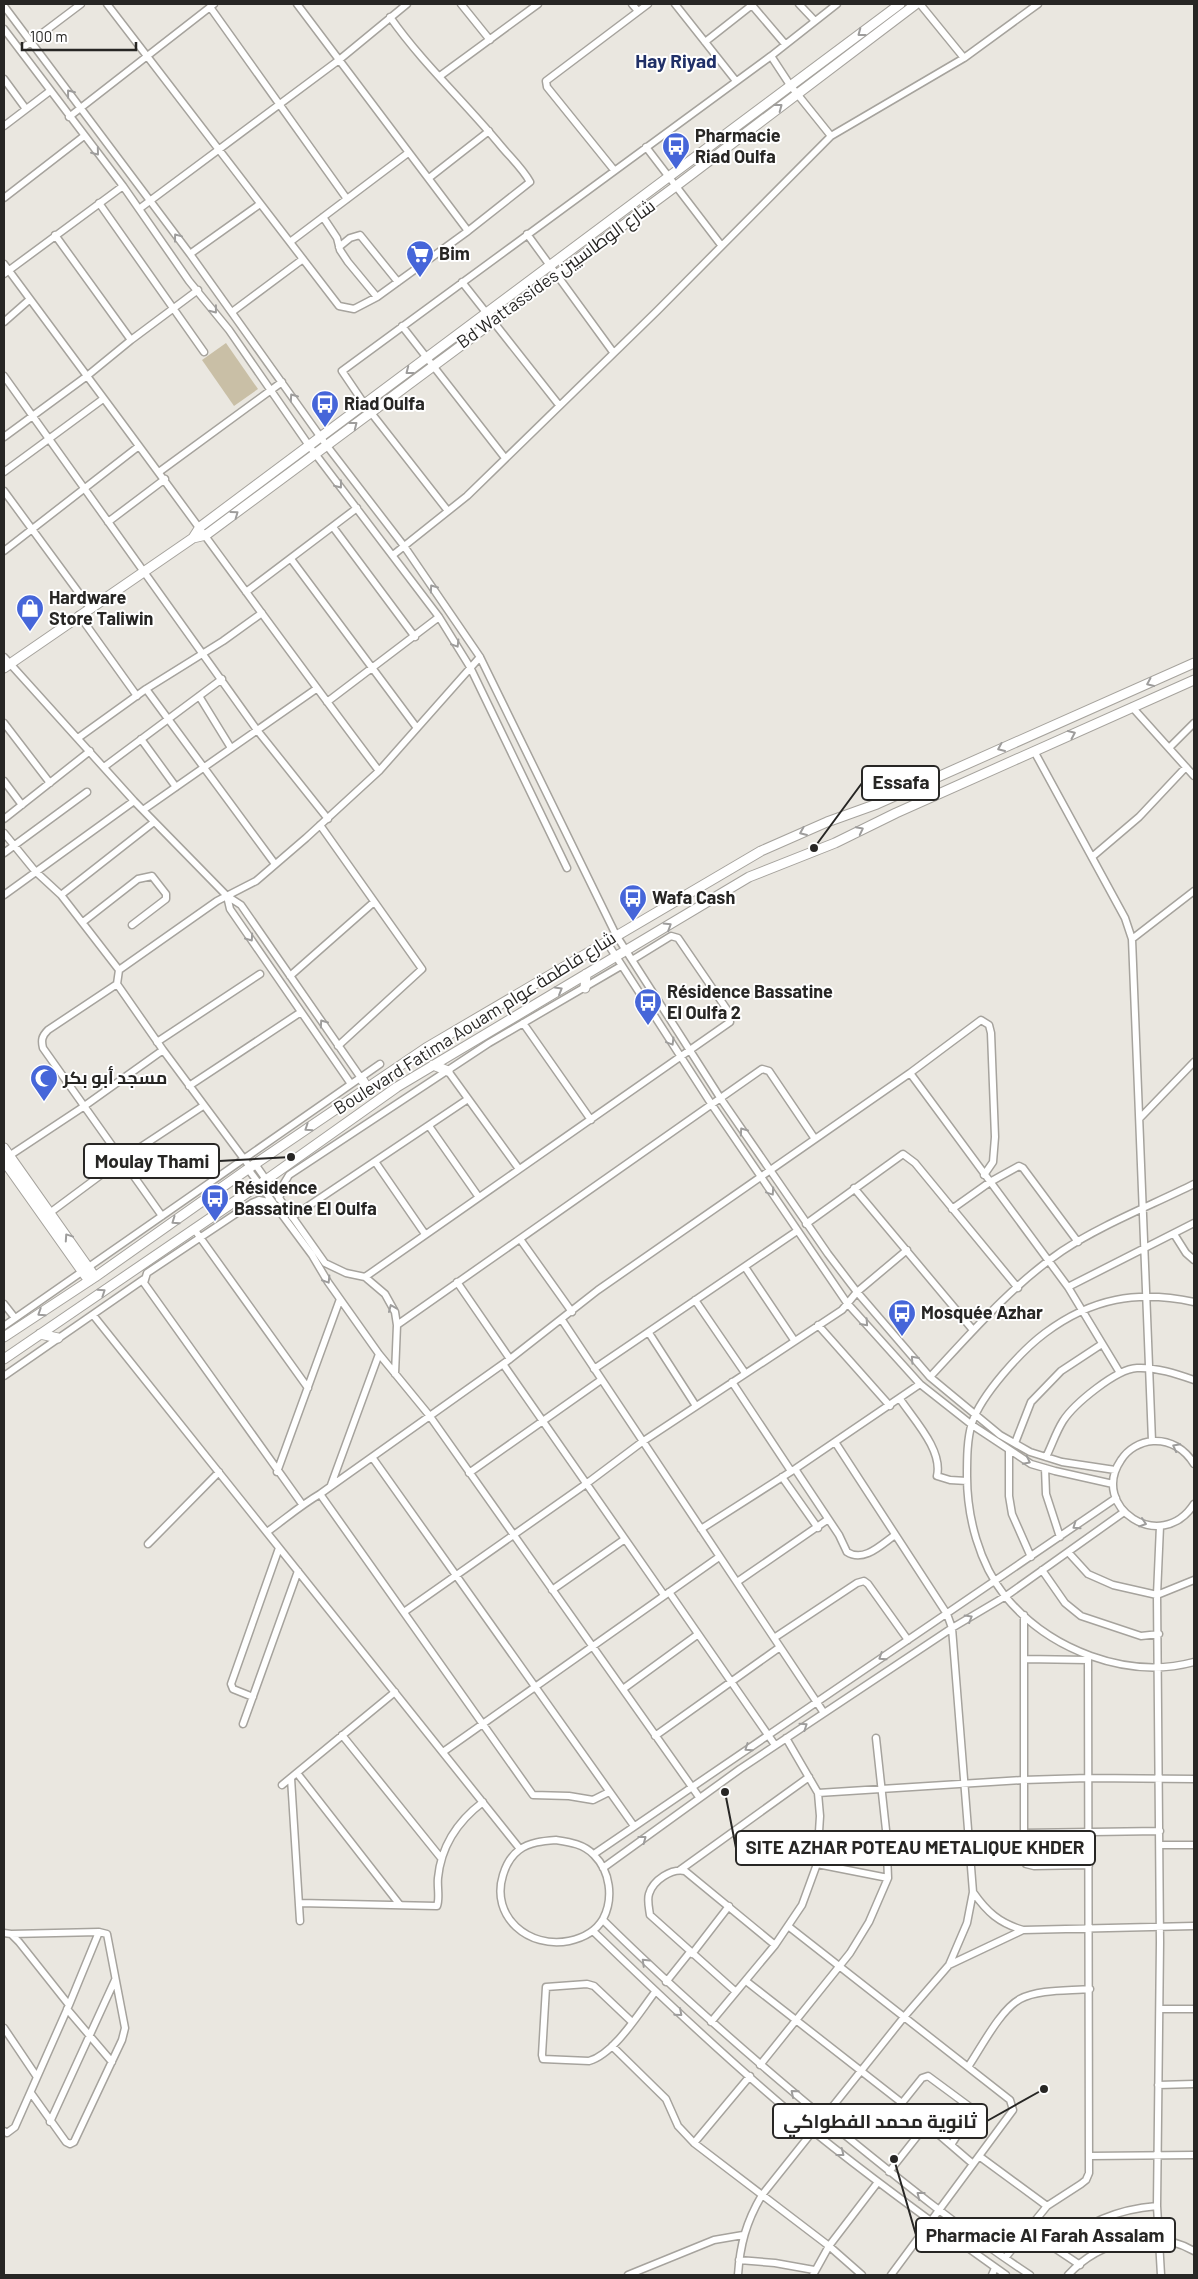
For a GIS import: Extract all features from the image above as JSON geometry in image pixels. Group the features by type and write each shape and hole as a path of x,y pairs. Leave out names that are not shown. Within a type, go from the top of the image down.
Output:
{"main road":[{"name":"Bd Wattassides شارع الوطاسيين","path":"6,663 193,538 206,535 316,455 426,358 670,178 790,85 900,4"},
{"name":"Bd Wattassides شارع الوطاسيين","path":"193,538 200,527 321,437 432,366 556,276 916,4"},
{"name":"Boulevard Fatima Aouam شارع فاطمة عوام","path":"4,1337 92,1279 251,1167 426,1048 606,940 772,845 826,822 877,804 1194,663"},
{"name":"Boulevard Fatima Aouam شارع فاطمة عوام","path":"4,1359 433,1065 759,872 835,843 1194,680"},
{"path":"584,988 586,974"},
{"path":"433,1065 448,1071"},
{"path":"360,1078 367,1087"},
{"path":"5,1155 51,1212 85,1269"},
{"path":"5,1155 92,1279"},
{"path":"40,1334 58,1338"}],"street":[{"path":"20,50 81,4"},
{"path":"106,4 339,306 354,309 377,297 398,282 468,231 530,182 489,131 440,76 419,57 390,18"},
{"path":"297,4 468,231"},
{"path":"139,209 338,60 406,4"},
{"path":"461,4 490,40"},
{"path":"440,76 538,4"},
{"path":"632,4 638,11"},
{"path":"614,170 547,87 546,81 648,4"},
{"path":"677,4 736,81"},
{"path":"705,42 751,4 785,44"},
{"path":"799,4 815,21"},
{"path":"448,511 368,408 342,371 771,56 837,4"},
{"path":"920,4 964,58"},
{"path":"393,555 448,511 506,458 657,311 831,136 964,58 1038,4"},
{"path":"69,117 212,5 347,199"},
{"path":"4,6 81,106 232,312 327,446 404,546 480,657 616,935 690,1051 806,1224 857,1292 930,1376 975,1416 1000,1435 1046,1457 1094,1468 1115,1470"},
{"path":"4,29 123,186 316,455 439,617 470,667 567,868"},
{"path":"771,56 790,85 831,136"},
{"path":"4,79 26,110"},
{"path":"4,126 50,91"},
{"path":"428,178 489,131"},
{"path":"4,198 84,136"},
{"path":"646,147 721,245"},
{"path":"290,242 408,153"},
{"path":"6,272 123,186"},
{"path":"99,203 204,352"},
{"path":"190,254 260,204"},
{"path":"323,217 337,238 339,247 348,262 377,297"},
{"path":"339,247 350,238 360,234 398,282"},
{"path":"527,234 549,267 613,352"},
{"path":"55,235 131,340"},
{"path":"232,312 303,259"},
{"path":"4,264 6,272 87,376 206,535 316,689 378,771"},
{"path":"462,282 559,405"},
{"path":"4,437 87,376 173,307 198,290"},
{"path":"4,322 29,300"},
{"path":"402,326 506,458"},
{"path":"5,381 203,652 257,730 328,819"},
{"path":"159,472 282,382"},
{"path":"4,472 103,399"},
{"path":"4,551 139,446"},
{"path":"108,522 164,479"},
{"path":"4,491 90,608"},
{"path":"246,592 357,508"},
{"path":"333,527 415,637"},
{"path":"291,559 417,728"},
{"path":"78,738 137,696 203,652 223,641 262,613"},
{"path":"79,615 137,696"},
{"path":"327,702 373,670 439,617"},
{"path":"119,970 227,896 256,881 328,819 378,771 480,657"},
{"path":"6,663 90,751 134,802 227,896 241,905 360,1078"},
{"path":"104,767 222,679"},
{"path":"143,810 316,689"},
{"path":"146,690 275,864"},
{"path":"199,696 231,748"},
{"path":"1132,707 1194,776"},
{"path":"4,723 50,782"},
{"path":"1169,748 1194,723"},
{"path":"141,739 176,787"},
{"path":"4,819 90,751"},
{"path":"1034,751 1125,918 1132,938 1152,1441"},
{"path":"1092,857 1139,817 1186,767"},
{"path":"4,781 22,805"},
{"path":"531,791 542,785"},
{"path":"4,853 87,792"},
{"path":"4,895 35,870 134,802"},
{"path":"60,895 154,822"},
{"path":"320,825 422,969 421,972 338,1046"},
{"path":"4,833 83,922 119,970 117,984 157,1042 203,1106 276,1201 340,1299 379,1354 429,1415 698,1797"},
{"path":"83,922 138,879 152,876 166,894 166,899 132,925"},
{"path":"1132,938 1194,891"},
{"path":"227,896 230,909 351,1084"},
{"path":"290,976 374,902"},
{"path":"365,1277 478,1196 591,1120 727,1026 730,1022 728,1011 676,936 671,936 632,960"},
{"path":"606,940 680,1057 848,1304 920,1384 972,1425 1031,1464 1113,1484"},
{"path":"276,1201 282,1185 289,1175 523,1023 621,966"},
{"path":"157,1042 260,974"},
{"path":"117,984 48,1030 42,1038 43,1048 162,1216"},
{"path":"189,1086 301,1012"},
{"path":"267,1532 298,1510 302,1504 320,1494 510,1359 562,1320 605,1284 910,1073 981,1020 989,1025 993,1067 995,1137 993,1162 984,1175"},
{"path":"523,1023 591,1120"},
{"path":"5,1155 83,1107 163,1050"},
{"path":"1140,1118 1194,1062"},
{"path":"4,1326 380,1064"},
{"path":"397,1325 762,1069 767,1069 815,1138"},
{"path":"448,1071 519,1169"},
{"path":"910,1073 1068,1287 1120,1373"},
{"path":"292,1217 376,1163 468,1099"},
{"path":"51,1212 121,1160 203,1106"},
{"path":"429,1126 478,1196"},
{"path":"806,1224 903,1154 915,1163 1018,1288"},
{"path":"376,1163 425,1234"},
{"path":"952,1209 990,1182 1019,1166 1023,1168 1078,1242"},
{"path":"930,1376 973,1330 1049,1261 1078,1242 1194,1184"},
{"path":"854,1188 973,1330"},
{"path":"4,1376 144,1279 148,1273 259,1200 276,1201 292,1217 324,1263 330,1267 365,1277 385,1294 395,1312 397,1325 395,1374"},
{"path":"1068,1287 1194,1223"},
{"path":"194,1229 308,1388"},
{"path":"594,1369 797,1231"},
{"path":"1174,1234 1186,1253 1194,1260"},
{"path":"520,1239 572,1312"},
{"path":"404,1612 512,1534 586,1484 642,1442 794,1340 818,1326 848,1304 857,1292 907,1250"},
{"path":"745,1267 794,1340"},
{"path":"144,1279 145,1287 302,1504"},
{"path":"457,1282 510,1359"},
{"path":"1088,1658 1024,1616 1006,1596 996,1581 972,1526 967,1481 967,1458 972,1425 975,1416 1006,1370 1027,1347 1068,1316 1124,1297 1167,1296 1194,1302"},
{"path":"278,1472 340,1299"},
{"path":"695,1300 745,1373"},
{"path":"4,1304 15,1318"},
{"path":"93,1315 520,1849"},
{"path":"562,1320 824,1713"},
{"path":"818,1326 890,1406"},
{"path":"649,1333 696,1406"},
{"path":"1015,1443 1031,1402 1061,1371 1102,1344"},
{"path":"330,1486 379,1354"},
{"path":"503,1364 625,1539 776,1745"},
{"path":"1046,1457 1067,1416 1077,1405 1120,1373 1136,1368 1149,1369 1174,1373 1194,1380"},
{"path":"469,1473 601,1380"},
{"path":"732,1382 851,1554 870,1553 895,1535"},
{"path":"701,1529 890,1406 920,1384"},
{"path":"900,1399 932,1446 939,1468 937,1476 950,1480 967,1481"},
{"path":"1194,1464 1192,1455 1173,1444 1152,1441 1138,1445 1127,1452 1115,1470 1113,1484 1116,1498 1124,1512 1140,1523 1160,1526 1180,1519 1194,1504"},
{"path":"738,2275 743,2235 749,2217 762,2195 904,2017 950,1965 967,1923 973,1892 952,1628 946,1614 835,1442"},
{"path":"1009,1451 1009,1496 1012,1514 1031,1557"},
{"path":"372,1457 634,1826"},
{"path":"1045,1468 1046,1494 1060,1537"},
{"path":"148,1544 219,1472"},
{"path":"782,1477 818,1528"},
{"path":"320,1494 533,1795 569,1796 593,1800 609,1792"},
{"path":"594,1854 815,1701 996,1581 1116,1498"},
{"path":"604,1868 698,1797 952,1628 1006,1596 1124,1512"},
{"path":"737,1582 827,1520"},
{"path":"1160,1526 1158,1595 1160,1669 1160,2009 1157,2206 1161,2275"},
{"path":"552,1590 625,1539"},
{"path":"253,1696 233,1688 231,1684 280,1548"},
{"path":"1068,1552 1088,1574 1113,1584 1158,1595 1194,1580"},
{"path":"443,1752 534,1687 593,1648 719,1557"},
{"path":"1042,1570 1065,1603 1080,1616 1141,1636 1159,1634"},
{"path":"243,1724 298,1571"},
{"path":"774,1638 857,1583 864,1581 908,1640"},
{"path":"1024,1616 1024,1858 1026,1864 1034,1866 1089,1865"},
{"path":"623,1689 697,1635"},
{"path":"655,1736 780,1647"},
{"path":"1005,2258 1026,2229 1047,2206 1086,2180 1089,2156 1090,1989 1088,1658"},
{"path":"1024,1659 1088,1658 1160,1669 1194,1662"},
{"path":"282,1785 395,1692"},
{"path":"342,1735 441,1858"},
{"path":"712,2022 775,1945 802,1905 817,1864 820,1816 818,1793 786,1738"},
{"path":"760,2065 840,1965 870,1922 888,1878 882,1790 876,1738"},
{"path":"297,1773 400,1905"},
{"path":"736,1992 654,1920 650,1915 649,1892 655,1884 672,1872 680,1870 809,1777"},
{"path":"291,1778 300,1921"},
{"path":"818,1793 1023,1780 1194,1778"},
{"path":"299,1903 437,1906 441,1858 455,1830 483,1802"},
{"path":"1023,1833 1160,1831"},
{"path":"556,1840 577,1844 594,1854 604,1868 609,1881 609,1896 603,1920 593,1931 581,1938 550,1942 529,1936 513,1925 503,1910 501,1880 506,1865 520,1849 537,1842 556,1840"},
{"path":"1160,1845 1194,1844"},
{"path":"817,1864 888,1878"},
{"path":"680,1870 695,1878 775,1945"},
{"path":"973,1892 994,1917 1005,1924 1023,1930 1194,1926"},
{"path":"666,1982 729,1906"},
{"path":"603,1920 666,1982 760,2065 890,2172 939,2210 1030,2275"},
{"path":"788,1926 840,1965 1014,2105 1013,2110 890,2275"},
{"path":"950,1965 1023,1930"},
{"path":"593,1931 655,1992 813,2131 878,2182 1006,2275"},
{"path":"4,2131 7,2133 16,2127 99,1932"},
{"path":"7,1933 104,1932 109,1938 125,2034 78,2139 70,2144 66,2142 31,2093"},
{"path":"7,1933 112,2062"},
{"path":"50,2122 115,1980"},
{"path":"746,1981 794,2021 902,2103 926,2126 973,2164"},
{"path":"632,2022 594,1986 586,1984 546,1987 543,2059 588,2061 601,2056 612,2046 632,2022 655,1992"},
{"path":"968,2067 1012,2004 1022,1998 1045,1993 1090,1989"},
{"path":"1160,2009 1194,2009"},
{"path":"4,2028 37,2077"},
{"path":"612,2046 666,2099 672,2108 678,2126 694,2143 829,2246 862,2275"},
{"path":"694,2143 750,2076"},
{"path":"902,2103 922,2078 928,2076 970,2107 970,2115 950,2145"},
{"path":"1158,2085 1194,2084"},
{"path":"890,2172 926,2126"},
{"path":"1089,2156 1194,2155"},
{"path":"979,2156 1047,2206"},
{"path":"739,2260 775,2263 813,2273 829,2246 878,2182"},
{"path":"1057,2249 1073,2234 1092,2222 1135,2208 1157,2206"},
{"path":"1026,2229 1080,2265"},
{"path":"628,2275 714,2240 743,2235"},
{"path":"1068,2275 1080,2265 1115,2245 1136,2240 1160,2238 1194,2251"},
{"path":"992,2275 995,2268"}],"shaded area":[{"path":"226,343 258,389 234,406 202,360"}],"place":[{"name":"Pharmacie Riad Oulfa","path":"676,170"},
{"name":"Bim","path":"420,278"},
{"name":"Riad Oulfa","path":"325,428"},
{"name":"Hardware Store Taliwin","path":"30,632"},
{"name":"Essafa","path":"814,848"},
{"name":"Wafa Cash","path":"633,922"},
{"name":"Résidence Bassatine El Oulfa 2","path":"648,1026"},
{"name":"مسجد أبو بكر","path":"44,1102"},
{"name":"Moulay Thami","path":"291,1157"},
{"name":"Résidence Bassatine El Oulfa","path":"215,1222"},
{"name":"Mosquée Azhar","path":"902,1337"},
{"name":"SITE AZHAR POTEAU METALIQUE KHDER","path":"725,1792"},
{"name":"ثانوية محمد الفطواكي","path":"1044,2089"},
{"name":"Pharmacie Al Farah Assalam","path":"894,2159"}],"district":[{"name":"Hay Riyad","path":"676,61"}]}
